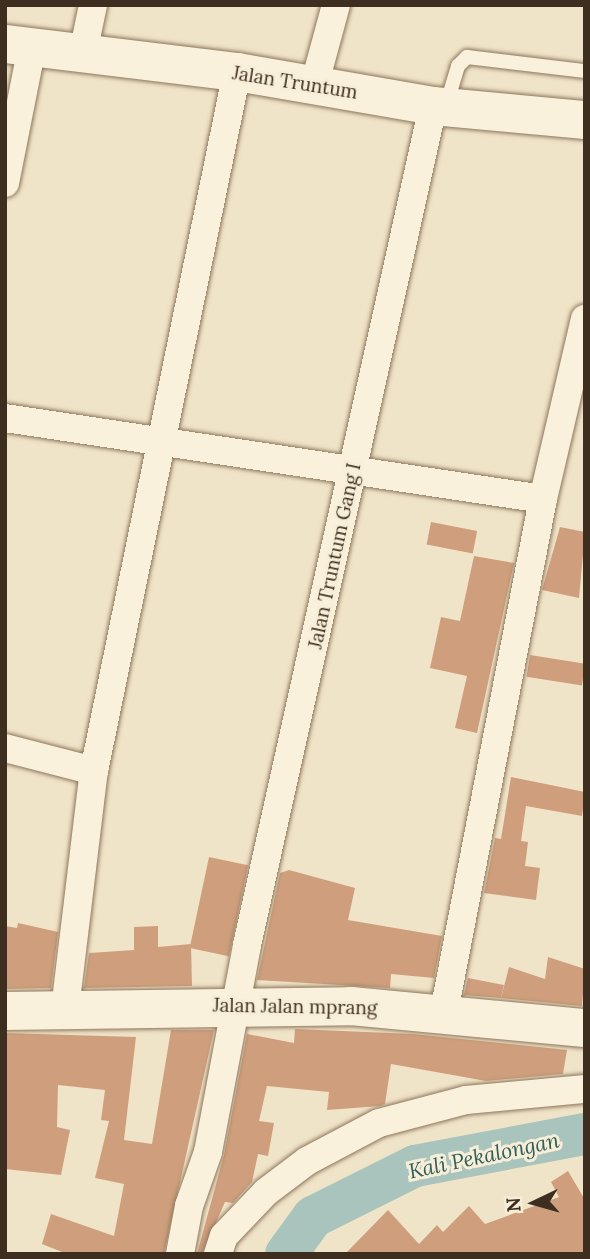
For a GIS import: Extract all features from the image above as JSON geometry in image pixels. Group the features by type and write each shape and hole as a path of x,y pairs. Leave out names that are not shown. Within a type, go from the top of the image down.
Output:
{"street":[{"path":"77,53 80,5"},
{"path":"77,53 93,5"},
{"path":"314,86 337,5"},
{"path":"5,183 19,45"},
{"name":"Jalan Truntum","path":"19,45 237,72 440,107 585,120"},
{"path":"65,1009 94,771 237,72"},
{"name":"Jalan Truntum Gang I","path":"180,1254 189,1206 208,1152 235,1005 352,473 440,107"},
{"path":"444,1012 544,499 585,319"},
{"path":"5,418 352,473 544,499"},
{"path":"5,748 94,771"},
{"name":"Jalan Jalan mprang","path":"5,1011 235,1005 444,1012 585,1028"},
{"path":"218,1254 224,1236 266,1192 307,1161 379,1123 466,1100 585,1088"}],"lane":[{"path":"440,107 458,66 467,57 585,71"}],"building":[{"path":"431,522 477,531 473,554 427,545"},
{"path":"560,527 585,532 579,598 542,590"},
{"path":"474,556 514,563 477,733 455,728 467,676 430,668 441,617 460,621"},
{"path":"530,655 585,664 582,685 527,677"},
{"path":"511,777 585,792 582,816 526,806 521,841 528,842 525,866 540,868 536,900 484,893 495,838 501,839"},
{"path":"209,857 248,865 229,956 190,948"},
{"path":"289,870 355,888 348,920 442,936 434,978 391,974 390,988 257,980 280,873"},
{"path":"18,923 58,932 51,988 5,989 5,926 17,928"},
{"path":"158,926 158,947 191,944 192,986 84,988 89,953 134,950 134,927"},
{"path":"548,957 585,969 582,1006 501,998 509,967 545,979"},
{"path":"468,978 504,985 501,998 464,995"},
{"path":"295,1029 413,1034 567,1050 563,1074 486,1081 391,1064 385,1104 380,1106 327,1110 329,1092 267,1086 259,1121 274,1123 268,1156 258,1154 252,1182 233,1203 225,1202 202,1254 197,1254 224,1155 247,1034 294,1043"},
{"path":"171,1030 214,1030 164,1254 67,1254 42,1244 51,1214 114,1236 124,1184 95,1178 109,1121 101,1120 105,1090 58,1085 57,1127 70,1130 61,1175 5,1169 5,1033 136,1037 124,1140 152,1144"},
{"path":"568,1171 585,1200 585,1254 345,1254 388,1210 419,1244 437,1225 443,1232 469,1206 485,1224 559,1197 551,1182"}],"waterway":[{"name":"Kali Pekalongan","path":"286,1254 313,1217 415,1166 585,1134"}]}
